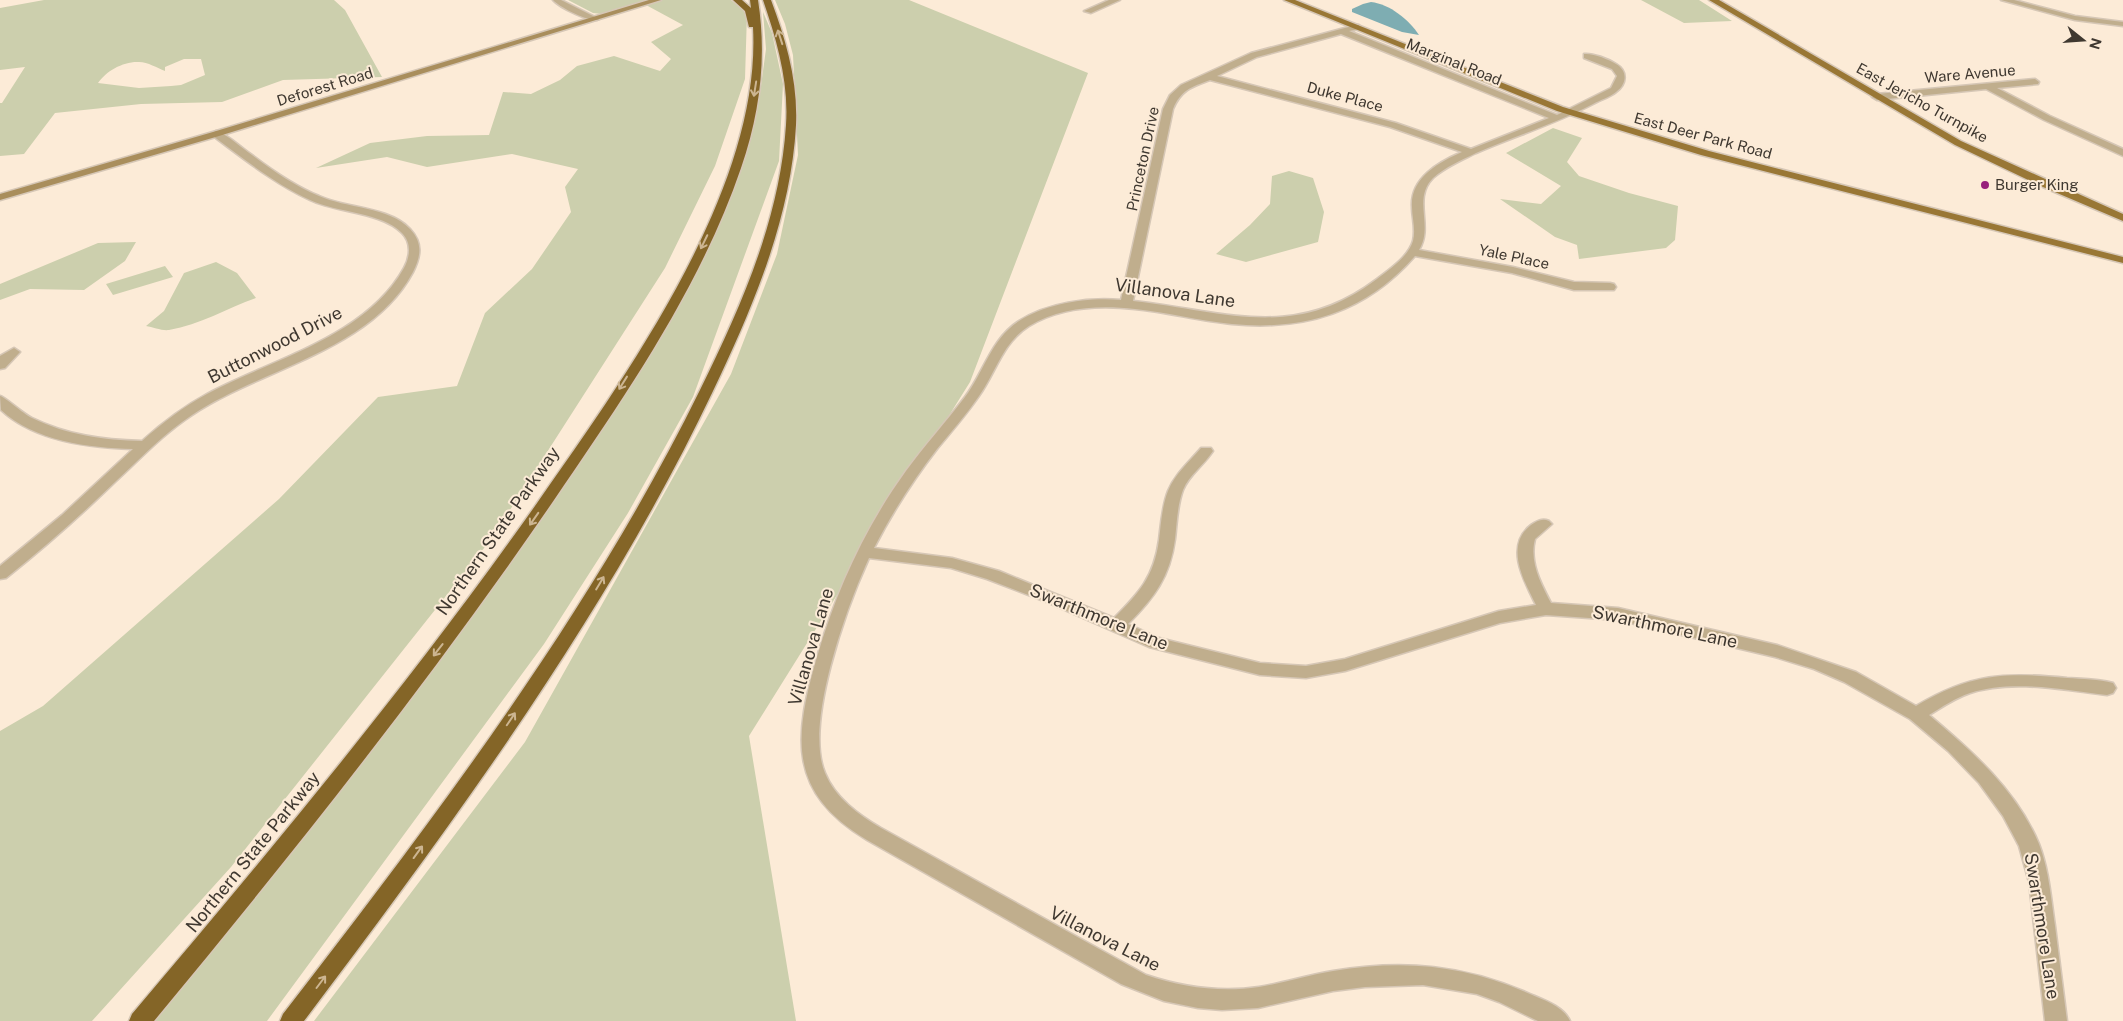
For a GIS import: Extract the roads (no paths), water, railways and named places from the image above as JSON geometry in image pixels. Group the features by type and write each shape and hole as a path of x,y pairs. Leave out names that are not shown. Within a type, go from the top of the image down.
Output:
{"highway":[{"path":"737,0 749,10 752,27 759,40"},
{"name":"Northern State Parkway","path":"140,1021 278,854 465,615 543,505 617,394 681,286 727,190 749,123 758,73 759,40 754,0"},
{"path":"291,1021 440,821 542,672 639,518 706,393 754,280 776,214 788,157 792,115 790,78 780,37 767,0"}],"main road":[{"name":"East Deer Park Road","path":"1288,0 1563,115 2123,260"},
{"name":"East Jericho Turnpike","path":"1713,0 1958,143 2047,186 2123,218"}],"street":[{"path":"557,0 561,4 595,19"},
{"name":"Deforest Road","path":"0,197 216,134 657,0"},
{"path":"1088,11 1116,0"},
{"path":"2004,0 2075,18 2123,24"},
{"name":"Princeton Drive","path":"1126,304 1168,109 1173,96 1184,87 1268,50 1356,27"},
{"name":"Marginal Road","path":"1341,31 1563,115"},
{"path":"1413,252 1418,243 1420,233 1417,198 1422,184 1433,172 1471,152 1563,115 1614,90 1621,83 1622,75 1614,66 1587,56"},
{"name":"Duke Place","path":"1209,77 1393,125 1471,152"},
{"name":"Ware Avenue","path":"1877,97 2035,82"},
{"path":"1988,87 2047,118 2123,153"},
{"name":"Buttonwood Drive","path":"0,574 75,512 145,445 175,420 204,401 302,355 358,323 380,307 396,290 408,273 414,257 415,245 411,235 372,214 347,210 314,199 272,174 216,134"},
{"name":"Villanova Lane","path":"1413,252 1400,265 1355,300 1316,317 1292,321 1246,323 1106,302 1044,313 1010,333 1000,345 979,387 920,463 864,552 838,612 814,701 807,744 820,784 846,816 1140,983 1188,997 1233,1000 1381,975 1428,975 1472,981 1495,989 1511,995 1558,1021"},
{"name":"Yale Place","path":"1413,252 1513,270 1574,286 1610,287"},
{"path":"0,365 4,359 14,352"},
{"path":"0,400 15,415 64,438 102,444 145,445"},
{"path":"1117,626 1140,602 1158,578 1166,556 1173,501 1181,481 1206,451"},
{"path":"1544,524 1527,537 1524,546 1526,562 1546,609"},
{"name":"Swarthmore Lane","path":"864,552 952,563 993,575 1050,597 1155,643 1260,669 1306,672 1345,665 1499,617 1546,609 1618,614 1777,651 1820,665 1850,677 1916,714 1954,746 1986,778 2010,810 2029,845 2039,882 2056,1021"},
{"path":"1916,714 1944,697 1970,686 2022,681 2106,688"}],"water":[{"path":"1371,2 1392,9 1410,24 1419,35 1402,32 1352,12 1352,9"}],"place":[{"name":"Burger King","path":"1985,185"}]}
